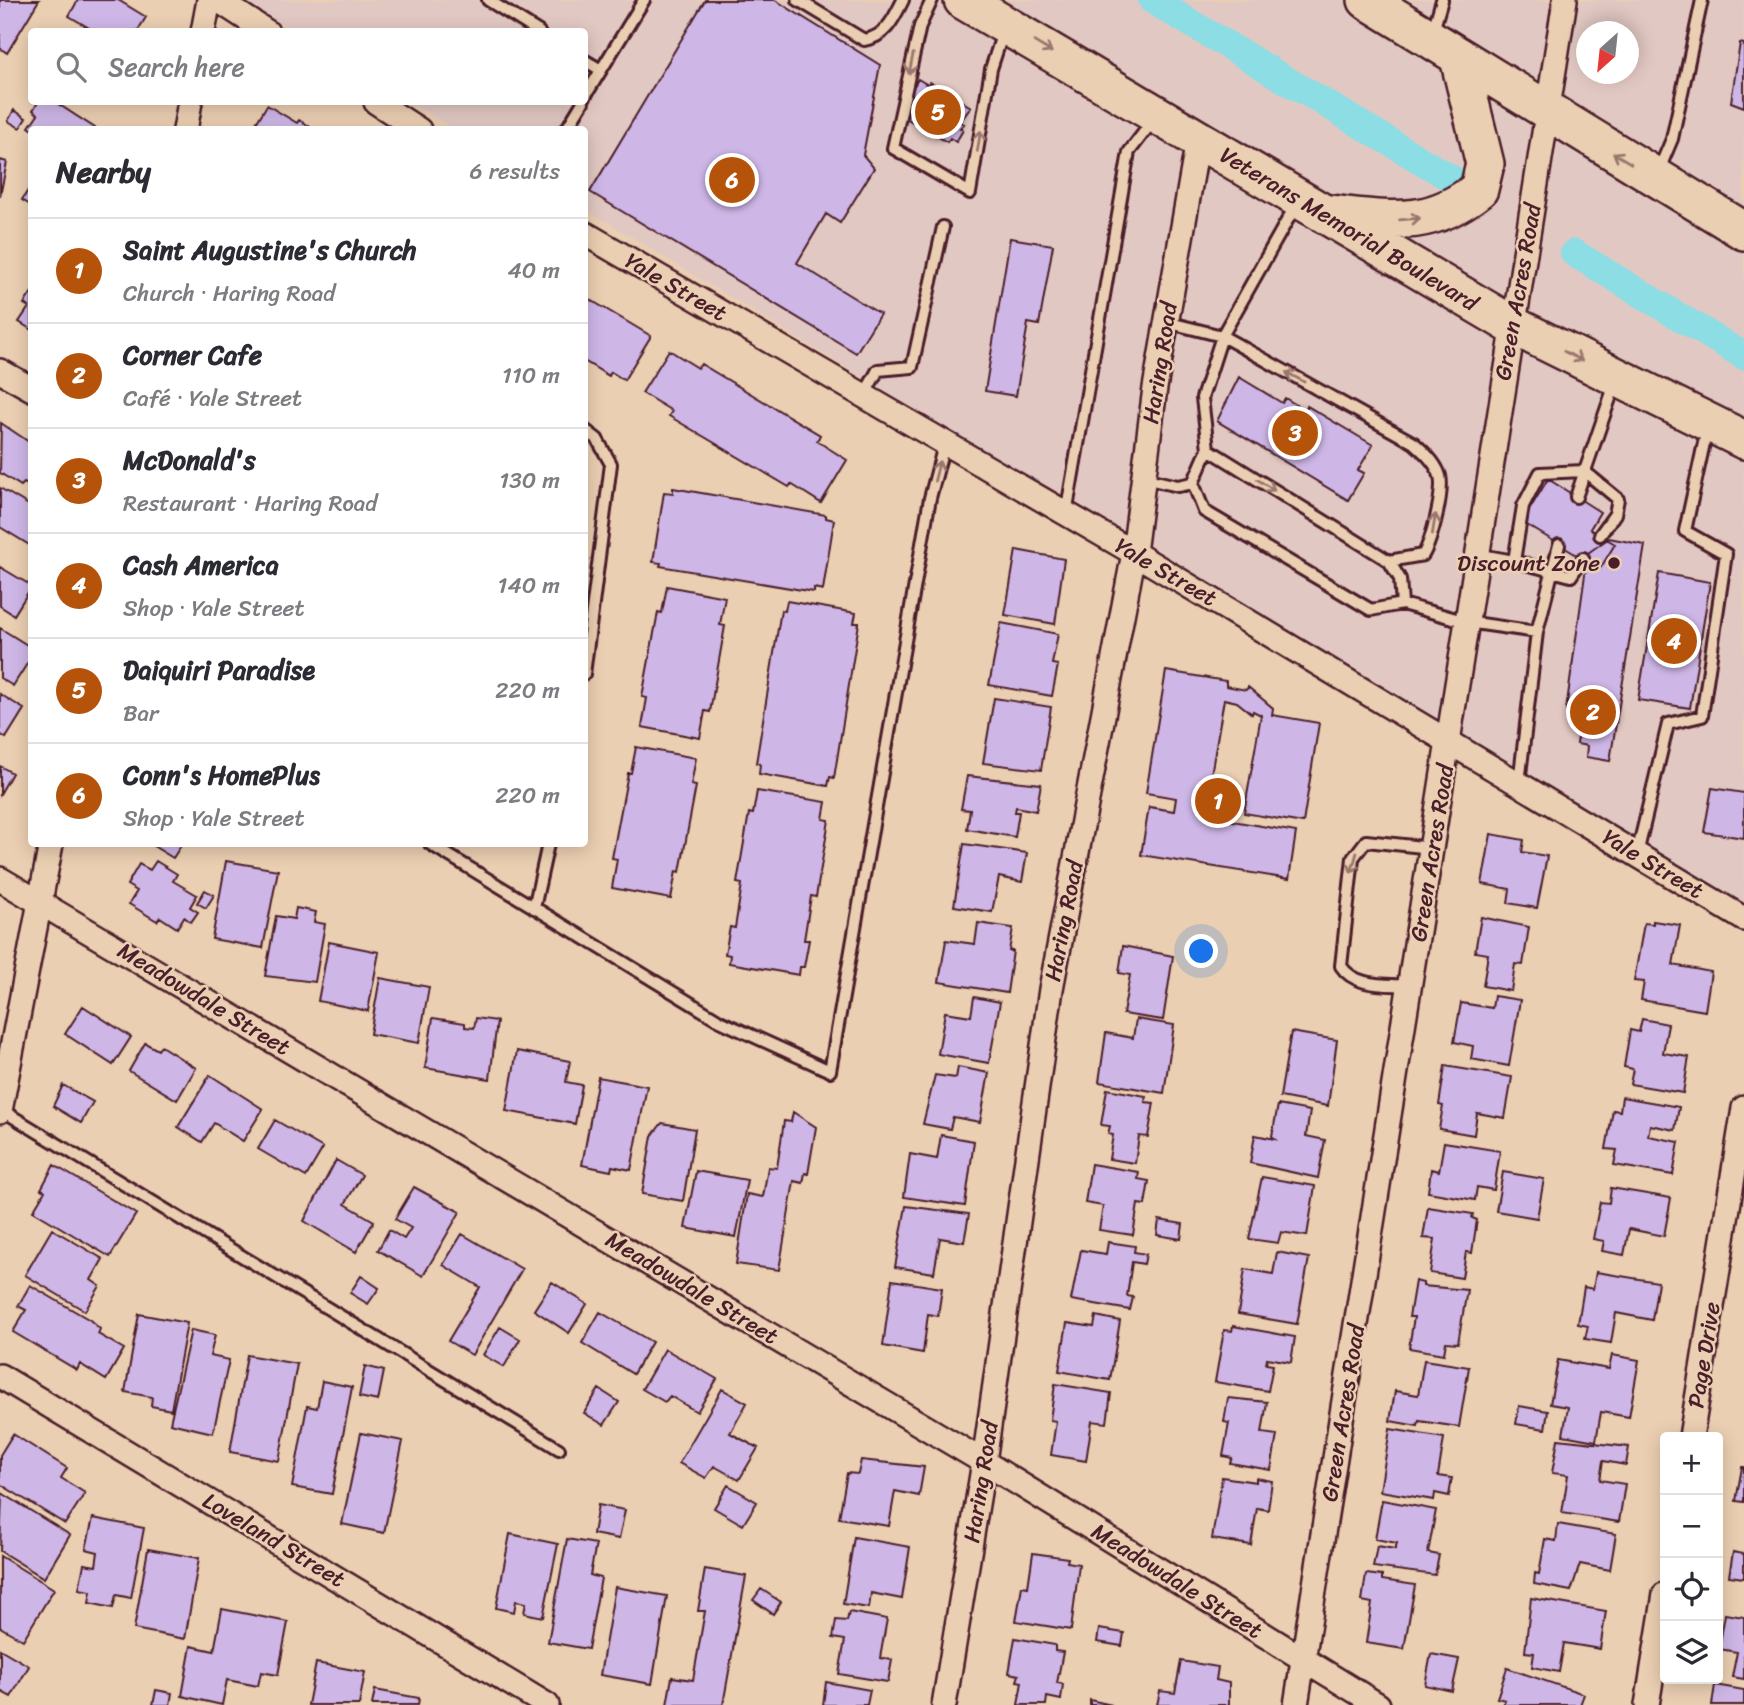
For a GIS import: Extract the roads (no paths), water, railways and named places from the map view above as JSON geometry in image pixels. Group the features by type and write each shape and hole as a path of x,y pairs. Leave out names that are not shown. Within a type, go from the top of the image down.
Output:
{"main road":[{"name":"Veterans Memorial Boulevard","path":"963,0 1512,326 1744,440"},
{"path":"1367,0 1547,113 1744,231"},
{"path":"1308,207 1393,220 1431,217 1479,189 1485,164 1444,48"}],"street":[{"path":"204,28 209,0"},
{"path":"218,0 261,28"},
{"name":"Green Acres Road","path":"1296,1705 1565,0"},
{"path":"186,126 189,105"},
{"path":"381,105 413,126"},
{"name":"Haring Road","path":"944,1705 985,1462 1051,989 1134,553 1166,322 1198,140"},
{"name":"Yale Street","path":"588,235 944,445 1134,553 1450,740 1744,919"},
{"path":"0,371 28,387"},
{"path":"0,1110 50,847"},
{"name":"Meadowdale Street","path":"0,879 985,1462 1378,1705"},
{"name":"Page Drive","path":"1692,1432 1744,1108"},
{"name":"Loveland Street","path":"0,1376 547,1705"},
{"path":"1647,1705 1661,1621"}],"lane":[{"path":"488,0 533,28"},
{"path":"588,93 644,0"},
{"path":"798,0 864,40 875,39 888,29 903,0"},
{"path":"932,0 920,26 893,148 970,192 991,69 1006,25"},
{"path":"1442,0 1444,48"},
{"path":"1656,178 1672,139 1702,0"},
{"path":"588,62 601,70"},
{"path":"568,126 581,105"},
{"path":"1066,514 1129,152 1157,116"},
{"path":"1308,207 1222,337 1202,398 1208,449 1193,483 1204,511 1371,610 1402,604 1467,622 1537,632"},
{"path":"863,397 878,370 912,367 943,227"},
{"path":"1166,322 1222,337 1414,443 1432,460 1441,477 1431,542 1423,555 1389,562"},
{"path":"1576,497 1617,379"},
{"path":"1637,854 1668,724 1702,716 1726,554 1685,531 1708,423"},
{"path":"588,432 597,439 611,464 588,643"},
{"path":"435,847 720,1021 830,1072 930,498 944,445"},
{"path":"1208,449 1389,562 1400,579 1402,604"},
{"path":"1514,561 1523,506 1540,473 1584,471 1618,499 1615,514 1600,535"},
{"path":"1143,478 1178,486 1193,483"},
{"path":"1519,783 1537,632 1559,545"},
{"path":"1476,554 1571,576 1583,558"},
{"path":"1411,986 1358,981 1347,976 1341,966 1353,858 1366,841 1432,848"},
{"path":"534,908 547,847"},
{"path":"0,1110 559,1449"}],"waterway":[{"path":"1152,0 1452,179"},
{"path":"1574,253 1744,356"}],"place":[{"name":"Daiquiri Paradise","path":"938,112"},
{"name":"Conn's HomePlus","path":"732,180"},
{"name":"McDonald's","path":"1295,433"},
{"name":"Discount Zone","path":"1614,563"},
{"name":"Cash America","path":"1674,641"},
{"name":"Corner Cafe","path":"1593,712"},
{"name":"Saint Augustine's Church","path":"1218,801"}]}
